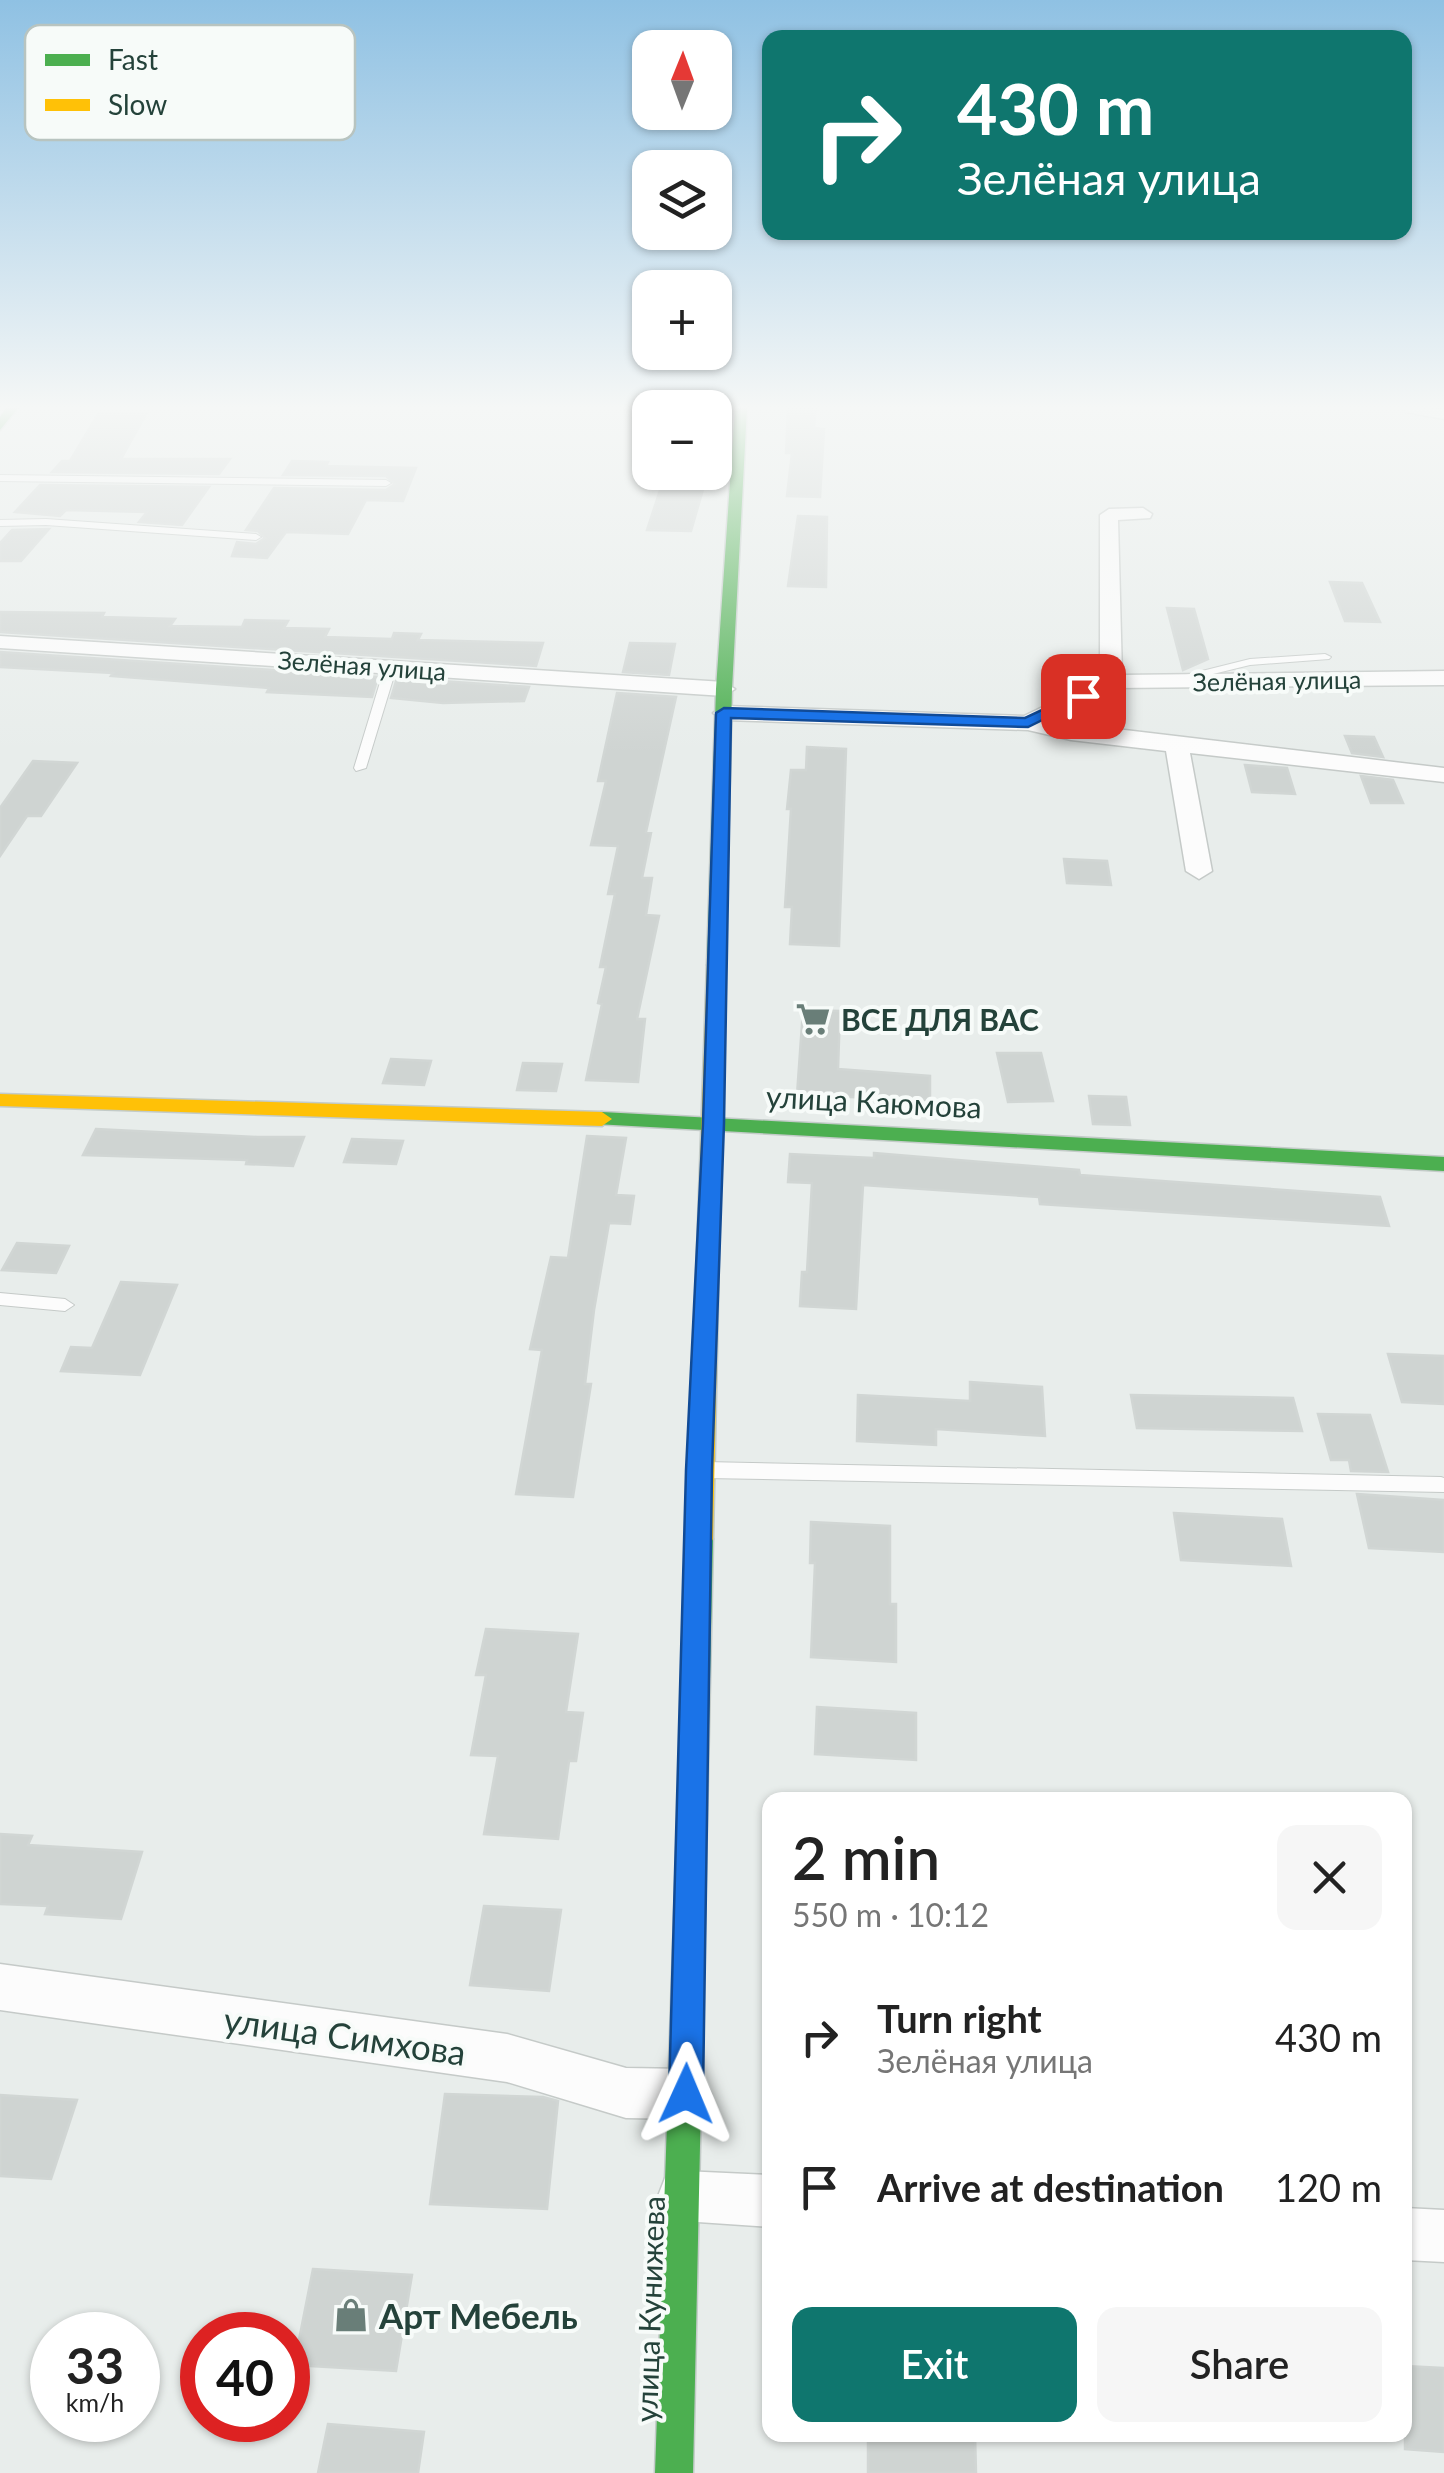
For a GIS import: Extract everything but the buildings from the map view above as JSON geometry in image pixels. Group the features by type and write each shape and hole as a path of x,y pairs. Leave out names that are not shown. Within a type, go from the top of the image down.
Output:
{"street":[{"name":"улица Кунижева","path":"674,2473 699,1470 714,1123 724,701 734,523"},
{"path":"1110,523 1111,682"},
{"name":"Зелёная улица","path":"0,642 392,666 724,701 1028,723 1070,733 1444,774"},
{"name":"Зелёная улица","path":"1028,723 1111,682 1444,678"},
{"path":"1176,745 1199,871"},
{"name":"улица Каюмова","path":"0,1100 714,1123 1444,1164"},
{"name":"улица Симхова","path":"0,1987 507,2058 626,2093 686,2094"},
{"path":"683,2196 762,2200"},
{"path":"1412,2234 1444,2236"}],"lane":[{"path":"66,523 256,537"},
{"path":"1166,682 1250,662 1325,657"},
{"path":"360,768 392,666"},
{"path":"0,1299 66,1305"},
{"path":"699,1470 1441,1485"}],"traffic: fast":[{"path":"716,965 724,689 734,523"},
{"path":"602,1119 1444,1164"},
{"path":"674,2473 700,1539"}],"traffic: slow":[{"path":"700,1539 716,965"},
{"path":"0,1100 602,1119"}],"place":[{"name":"ВСЕ ДЛЯ ВАС","path":"813,1019"},
{"name":"Арт Мебель","path":"351,2315"}],"route":[{"path":"686,2094 699,1470 714,1123 724,713 1028,723 1083,696"}]}
